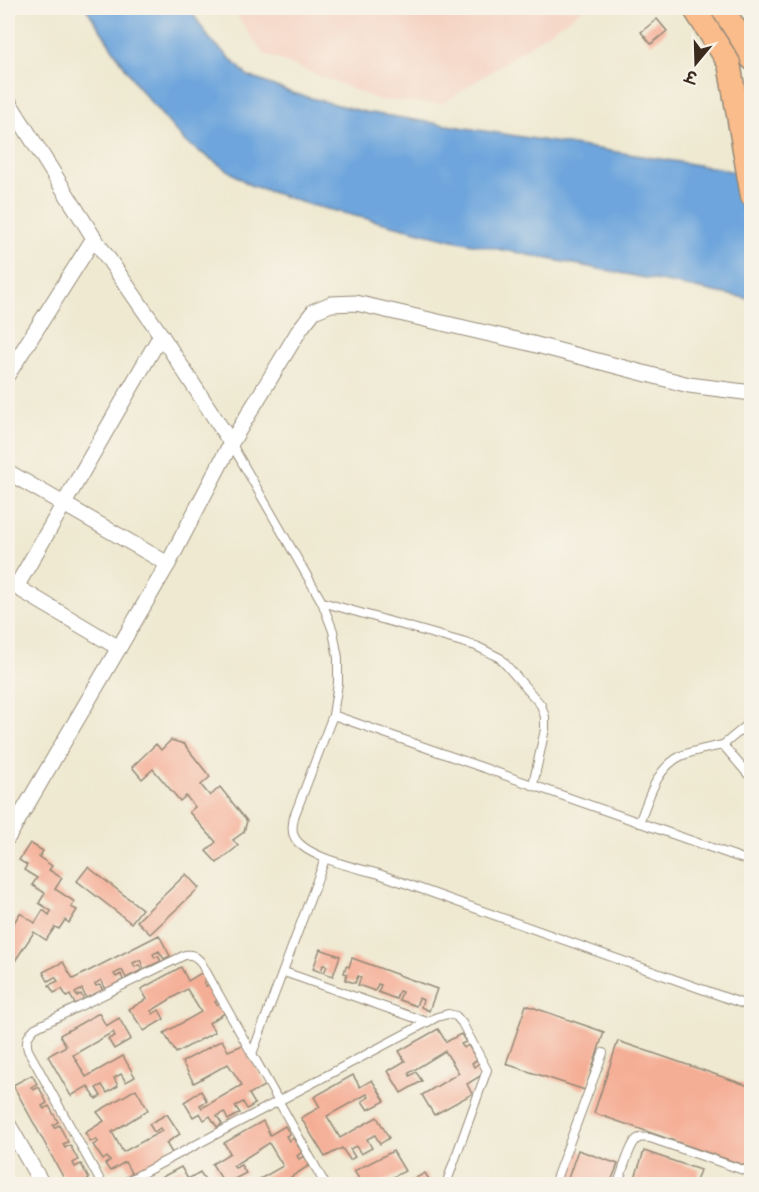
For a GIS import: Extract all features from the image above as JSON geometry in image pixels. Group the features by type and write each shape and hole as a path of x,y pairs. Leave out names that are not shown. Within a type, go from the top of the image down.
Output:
{"main road":[{"path":"694,8 729,63 752,196"},
{"path":"722,8 750,52 752,59"}],"street":[{"path":"8,101 94,238 161,335 231,443"},
{"path":"8,374 94,238"},
{"path":"8,837 168,564 231,443 300,329 314,311 330,304 356,303 529,343 689,385 752,393"},
{"path":"119,648 12,584 63,504 161,335"},
{"path":"8,472 168,564"},
{"path":"8,1124 42,1185"}],"lane":[{"path":"231,443 322,602 333,631 338,658 338,683 333,715 292,827 294,836 304,848 325,859 379,874 752,1007"},
{"path":"322,602 476,646 500,658 541,705 545,717 545,729 532,784"},
{"path":"333,715 752,862"},
{"path":"639,822 660,774 669,763 683,755 723,745 752,721"},
{"path":"723,745 752,779"},
{"path":"252,1054 325,859"},
{"path":"102,1185 28,1050 27,1038 35,1028 191,955 200,961 325,1185"},
{"path":"284,972 428,1022"},
{"path":"122,1185 437,1017 447,1014 456,1016 462,1023 487,1070 446,1185"},
{"path":"554,1185 603,1053"},
{"path":"618,1185 632,1147 636,1139 642,1137 752,1173"}],"shaded area":[{"path":"232,8 585,8 442,104 379,100 263,53"}],"water":[{"path":"86,8 189,8 209,38 248,76 292,93 365,112 717,168 751,176 751,299 453,240 307,204 250,185 185,142 138,87"}],"building":[{"path":"657,19 667,31 651,44 641,32"},
{"path":"171,740 184,744 210,777 201,785 210,796 220,787 247,821 244,832 233,840 238,846 217,863 206,851 216,842 189,812 195,807 186,796 180,801 153,769 142,779 132,767 156,744 161,750"},
{"path":"30,843 43,851 39,857 52,866 49,870 62,878 55,889 75,902 71,907 77,910 69,923 65,920 59,929 55,927 46,940 34,932 9,970 8,932 20,913 35,923 43,910 49,915 51,911 39,903 45,893 32,885 37,878 24,870 27,865 19,860"},
{"path":"88,867 142,909 131,923 77,881"},
{"path":"186,874 199,888 150,934 137,921"},
{"path":"159,935 170,956 164,959 159,951 153,954 161,961 144,969 140,960 133,963 135,967 139,965 142,970 126,978 122,970 114,974 116,977 121,974 123,980 106,989 101,980 95,984 100,985 103,990 86,998 82,989 75,993 77,996 81,994 84,1000 75,1004 70,995 67,997 62,989 54,993 49,985 58,981 55,977 48,981 43,972 63,962 73,979"},
{"path":"320,949 340,956 333,976 324,973 327,966 323,965 321,972 313,969"},
{"path":"352,958 437,989 429,1011 421,1007 423,1000 419,998 416,1006 399,1000 402,992 399,991 396,999 378,992 381,985 378,984 375,991 358,985 361,977 358,976 355,983 345,980 346,966 349,967"},
{"path":"181,967 188,981 203,972 208,980 204,982 206,986 211,984 220,998 215,1002 217,1005 222,1002 228,1011 209,1023 215,1032 176,1053 164,1033 201,1012 187,989 151,1011 153,1014 159,1010 164,1019 144,1031 129,1009 147,999 141,989"},
{"path":"526,1005 604,1032 585,1090 506,1064"},
{"path":"99,1013 106,1026 119,1018 131,1039 114,1049 108,1039 115,1036 113,1032 73,1055 86,1077 123,1056 135,1077 126,1082 121,1074 114,1078 118,1086 107,1093 102,1085 96,1088 101,1096 96,1099 88,1086 71,1096 48,1056 66,1046 60,1035"},
{"path":"438,1029 446,1042 461,1034 466,1042 461,1044 464,1048 468,1045 477,1060 472,1063 474,1067 479,1063 485,1073 467,1084 472,1094 434,1115 422,1095 459,1073 445,1051 409,1073 410,1076 416,1072 422,1081 401,1093 388,1071 405,1061 399,1051"},
{"path":"222,1040 228,1051 243,1045 266,1085 249,1094 255,1104 247,1109 243,1102 235,1106 240,1113 228,1120 224,1112 217,1116 222,1124 217,1127 210,1116 204,1120 200,1113 193,1117 184,1102 201,1091 207,1101 200,1105 202,1108 242,1085 228,1064 194,1083 182,1062"},
{"path":"618,1041 752,1087 752,1168 594,1113"},
{"path":"32,1075 37,1084 31,1087 33,1090 39,1087 47,1103 42,1106 44,1109 49,1106 58,1122 53,1125 54,1128 59,1125 68,1142 63,1144 65,1148 70,1145 78,1160 73,1163 75,1167 81,1164 89,1179 84,1184 67,1184 13,1085"},
{"path":"353,1075 360,1087 372,1080 385,1101 368,1110 362,1101 369,1097 367,1094 327,1116 340,1138 377,1117 389,1138 380,1144 375,1135 367,1139 372,1148 361,1154 356,1146 350,1149 355,1157 350,1160 342,1148 325,1157 301,1118 320,1107 314,1097"},
{"path":"136,1089 148,1110 112,1132 123,1152 162,1131 160,1128 154,1132 149,1124 167,1114 180,1134 166,1143 172,1153 133,1176 125,1162 110,1171 105,1164 110,1161 107,1157 103,1160 93,1145 98,1142 96,1139 91,1142 85,1133 104,1121 97,1112"},
{"path":"263,1121 270,1135 285,1126 290,1134 286,1136 289,1141 293,1138 302,1152 297,1156 299,1159 304,1156 310,1165 291,1177 296,1184 251,1184 283,1166 269,1143 233,1166 235,1168 241,1165 246,1173 225,1184 212,1164 230,1153 224,1143"},
{"path":"578,1150 618,1164 610,1184 566,1184"},
{"path":"393,1151 405,1171 379,1184 353,1184 360,1180 354,1171"},
{"path":"644,1151 700,1170 695,1184 633,1184"},
{"path":"181,1167 188,1179 200,1172 208,1184 149,1184"},
{"path":"425,1173 432,1184 405,1184"}]}
